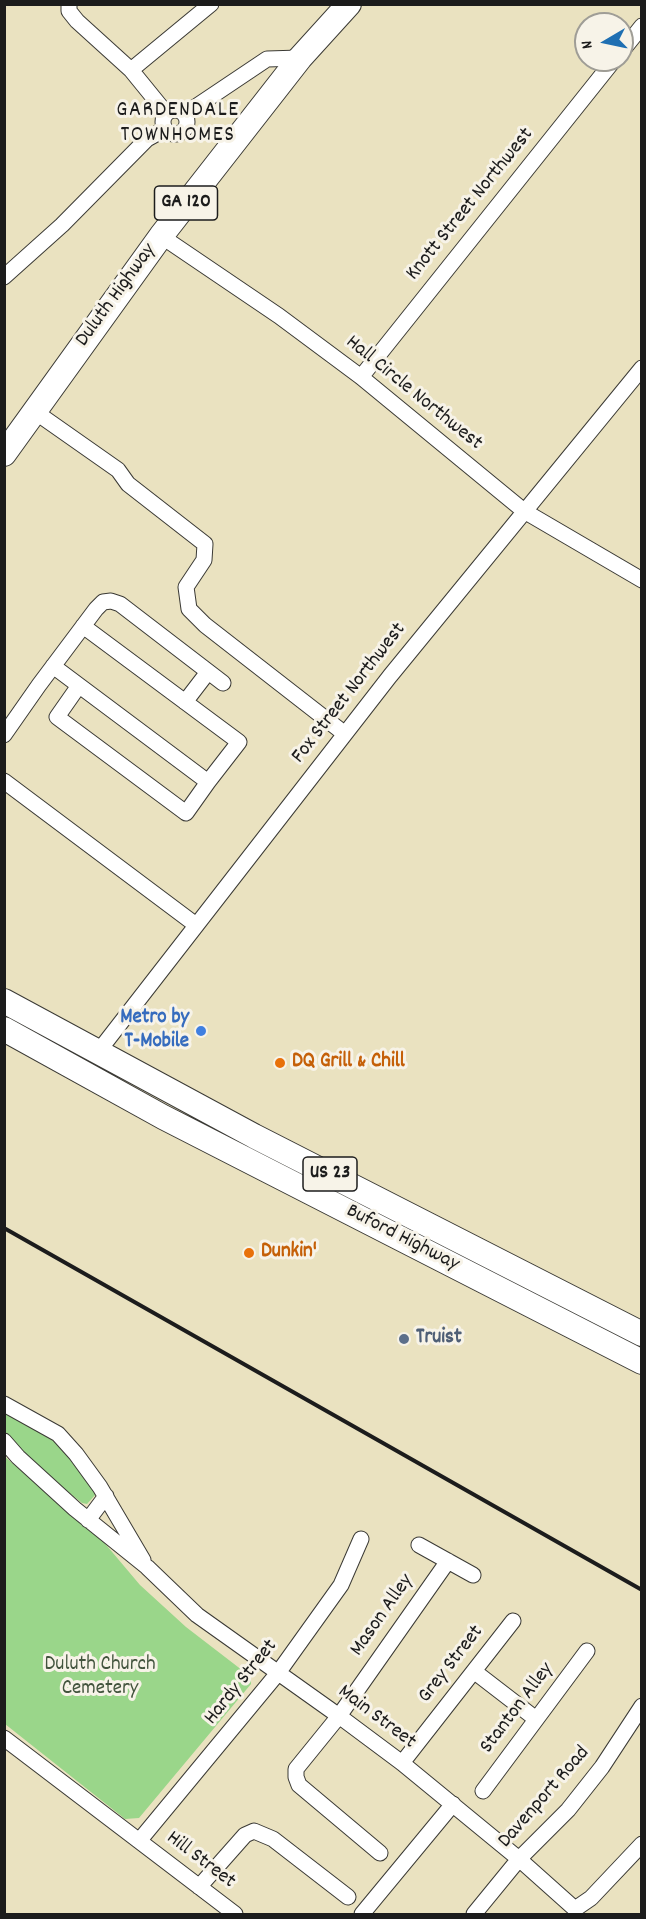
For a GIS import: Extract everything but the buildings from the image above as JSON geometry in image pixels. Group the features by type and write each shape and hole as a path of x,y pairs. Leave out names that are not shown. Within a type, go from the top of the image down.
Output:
{"main road":[{"name":"Duluth Highway","path":"4,454 161,236 300,58 349,4"},
{"name":"Buford Highway","path":"4,1001 188,1101 642,1334"},
{"path":"4,1016 64,1051 98,1052"},
{"name":"Buford Highway","path":"4,1029 77,1071 642,1362"},
{"path":"77,1071 82,1065 91,1066 160,1099 175,1102 188,1101"},
{"path":"310,1192 331,1191 382,1216 398,1209"},
{"path":"499,1289 510,1282 530,1287 555,1289"}],"street":[{"path":"69,4 69,10 77,21 131,70 166,113"},
{"path":"131,70 212,4"},
{"path":"185,114 267,59 300,58"},
{"name":"Knott Street Northwest","path":"361,377 604,72"},
{"path":"176,110 185,114 187,121 184,130 174,134 165,129 163,119 166,113 176,110"},
{"path":"4,277 62,225 147,139 165,129"},
{"name":"Hall Circle Northwest","path":"161,236 279,316 361,377 524,511 642,580"},
{"name":"Fox Street Northwest","path":"98,1052 345,734 642,368"},
{"path":"34,411 117,470 128,484 205,544 204,560 186,587 189,609 206,625 345,734"},
{"path":"4,735 53,666 103,602 111,601 120,604 223,682"},
{"path":"78,687 57,717 186,813 238,742 83,626"},
{"path":"53,666 78,687 208,782"},
{"path":"185,702 208,672"},
{"path":"4,781 196,925"},
{"name":"Main Street","path":"4,1404 58,1434 76,1454 106,1496 147,1568"},
{"name":"Main Street","path":"4,1441 18,1457 88,1520 147,1568 197,1615 402,1763 519,1859 575,1912"},
{"path":"88,1520 106,1496"},
{"name":"Hardy Street","path":"139,1841 278,1673 341,1585 361,1539"},
{"path":"419,1545 474,1575"},
{"name":"Mason Alley","path":"380,1853 299,1785 296,1770 339,1716 448,1561"},
{"name":"Grey Street","path":"402,1763 513,1621"},
{"name":"Stanton Alley","path":"483,1791 587,1651"},
{"path":"475,1672 536,1719"},
{"name":"Davenport Road","path":"474,1914 519,1859 568,1810 602,1767 642,1706"},
{"name":"Hill Street","path":"4,1738 235,1914"},
{"path":"362,1914 453,1804"},
{"path":"199,1887 244,1835 254,1831 273,1839 348,1898"},
{"path":"575,1912 642,1844"}],"green space":[{"path":"4,1411 52,1435 73,1457 96,1494 87,1504 82,1503 20,1451 5,1433"},
{"name":"Duluth Church Cemetery","path":"4,1456 102,1540 140,1585 186,1627 251,1677 251,1684 139,1818 125,1819 5,1724"}],"railway":[{"path":"4,1228 642,1590"}],"place":[{"name":"Metro by T-Mobile","path":"201,1031"},
{"name":"DQ Grill & Chill","path":"280,1063"},
{"name":"Dunkin'","path":"249,1253"},
{"name":"Truist","path":"404,1339"}],"district":[{"name":"GARDENDALE TOWNHOMES","path":"178,124"}]}
